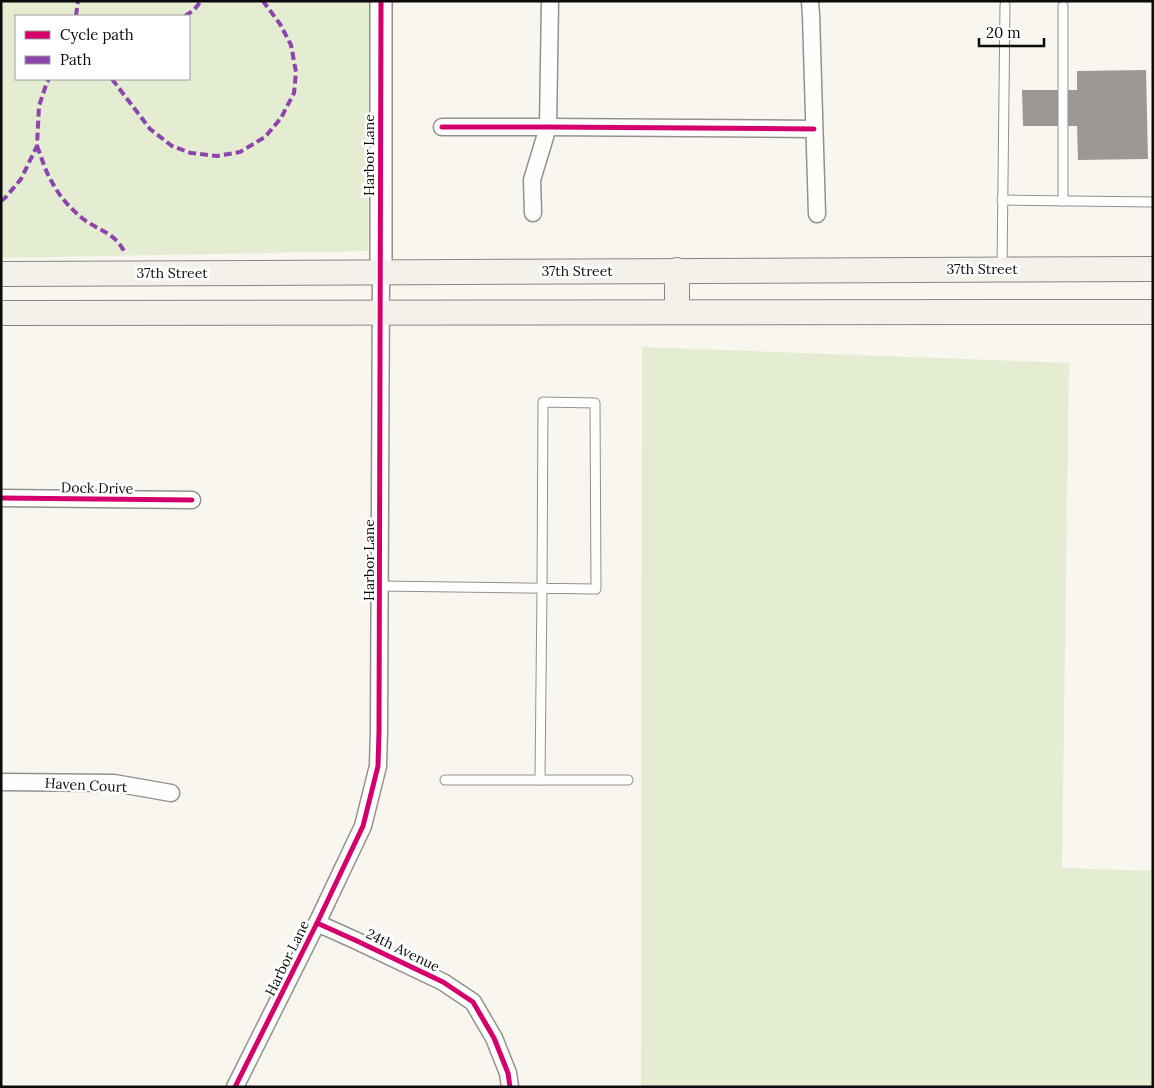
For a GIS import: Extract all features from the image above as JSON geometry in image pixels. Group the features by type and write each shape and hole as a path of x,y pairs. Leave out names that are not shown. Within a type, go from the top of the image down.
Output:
{"main road":[{"name":"37th Street","path":"1,274 1153,268"},
{"path":"677,270 677,312"},
{"path":"1,313 1153,312"}],"street":[{"name":"Harbor Lane","path":"235,1087 317,923 362,826 378,766 381,1"},
{"path":"533,213 532,180 548,126 550,1"},
{"path":"810,1 817,214"},
{"path":"442,127 548,126 814,129"},
{"name":"Dock Drive","path":"1,498 192,500"},
{"name":"Haven Court","path":"1,782 114,783 171,793"},
{"name":"24th Avenue","path":"317,923 442,982 473,1002 494,1038 508,1073 510,1087"}],"lane":[{"path":"1002,268 1005,5"},
{"path":"1063,6 1064,201"},
{"path":"1002,200 1153,202"},
{"path":"380,586 542,588 596,590 595,403 543,402 542,588 540,780"},
{"path":"445,780 628,780"}],"green space":[{"path":"4,1 369,1 368,251 1,258 1,10"},
{"path":"642,347 1069,363 1062,868 1153,871 1153,1087 641,1087"}],"building":[{"path":"1146,70 1148,159 1078,160 1077,126 1023,126 1022,90 1077,90 1077,71"}],"marked path":[{"path":"76,15 78,1"},
{"path":"186,15 194,10 201,1"},
{"path":"113,80 150,129 172,146 191,153 217,156 240,152 265,137 281,118 294,93 296,72 291,45 280,24 263,1"},
{"path":"1,201 21,179 37,146 39,106 48,80"},
{"path":"37,146 45,169 65,202 82,218 115,239 124,251"}],"cycle path":[{"path":"235,1087 363,826 378,766 381,1"},
{"path":"442,127 814,129"},
{"path":"1,498 192,500"},
{"path":"317,923 443,982 473,1002 494,1038 508,1073 510,1087"}]}
